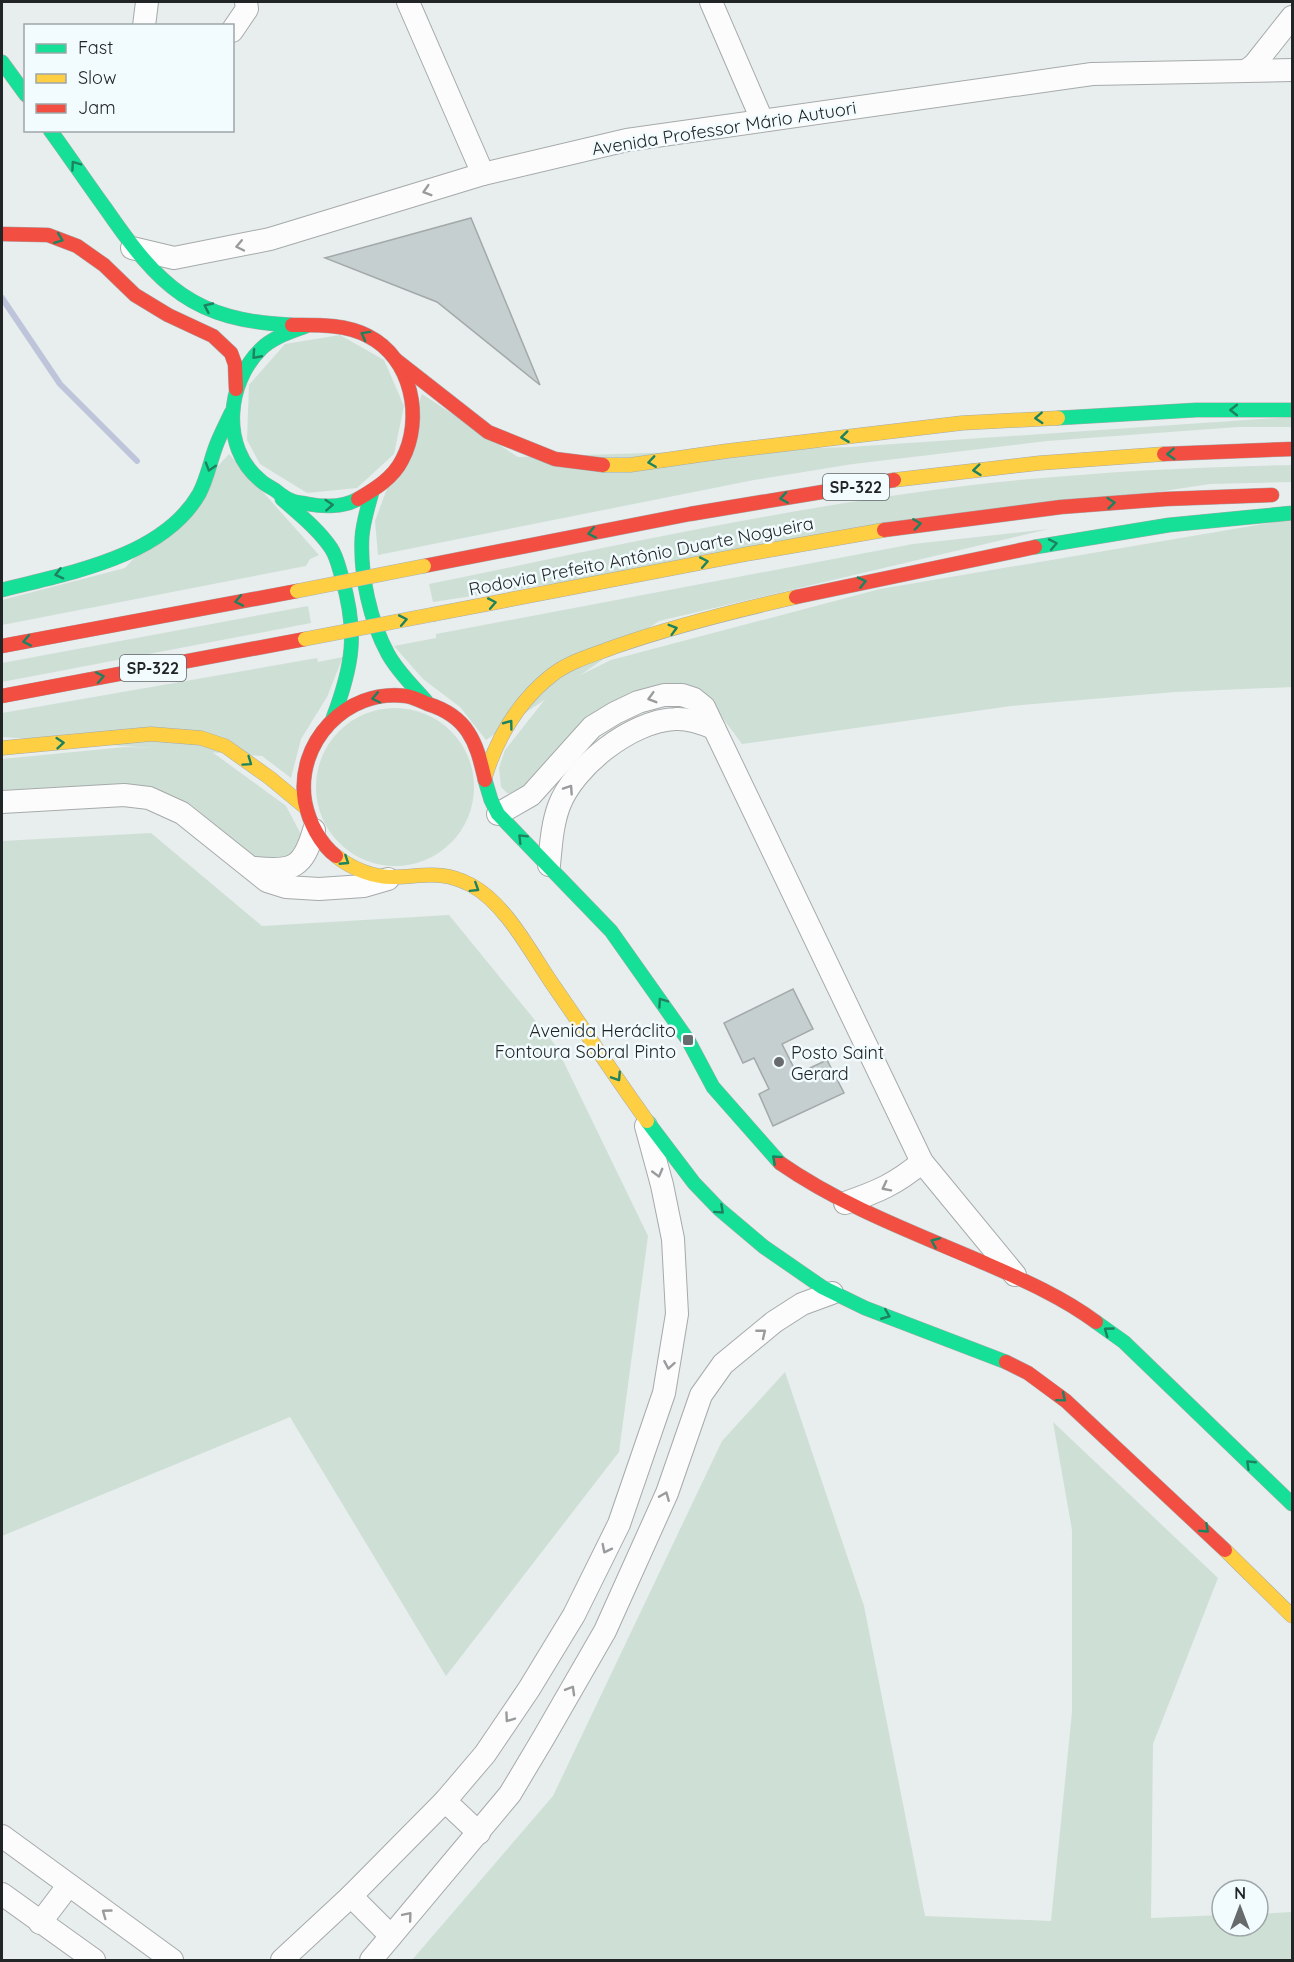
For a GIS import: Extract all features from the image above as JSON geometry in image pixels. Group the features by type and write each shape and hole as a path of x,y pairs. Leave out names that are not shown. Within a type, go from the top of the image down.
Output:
{"main road":[{"path":"2,62 24,92"},
{"path":"51,132 132,248 153,273 174,289 214,311 255,322 306,326 331,325 356,330 378,342 396,360 488,432 555,459 593,465 630,465 962,423 1196,410 1293,410"},
{"path":"2,234 48,235 77,246 104,265 135,295 168,315 213,336 231,353 235,364 236,389"},
{"path":"2,590 98,564 134,550 156,538 178,519 195,500 206,477 246,366 262,348 283,334 306,326"},
{"path":"277,495 300,504 324,507 350,503 372,492 392,476 406,455 414,432 414,406 409,382 396,360"},
{"path":"231,412 234,437 243,460 258,479 315,527 333,551 348,596 353,630 352,658 345,687 333,718"},
{"name":"Rodovia Prefeito Antônio Duarte Nogueira","path":"2,646 738,505 956,472 1073,460 1204,451 1293,449"},
{"path":"372,492 362,537 362,555 370,599 387,651 400,672 426,701"},
{"name":"Rodovia Prefeito Antônio Duarte Nogueira","path":"2,696 792,545 980,515 1113,502 1238,495 1282,495"},
{"path":"485,783 494,749 504,730 538,687 562,669 644,637 757,606 885,577 1038,547 1191,522 1293,513"},
{"path":"1293,1504 1124,1342 1077,1308 1018,1278 845,1203 775,1160 713,1087 688,1040 612,931 498,814 491,803 479,752 467,730 448,713 426,701 402,695 377,696 353,704 333,718 317,737 306,759 302,783 305,807 314,830 328,850 348,865 371,874 395,877 420,873 448,875 469,883 484,894 528,948 598,1046 643,1116 706,1197 756,1242 832,1293 1025,1371 1059,1395 1214,1538 1293,1616"},
{"path":"2,748 151,734 201,738 225,746 305,807"}],"street":[{"path":"144,24 147,2"},
{"path":"234,28 247,9 246,2"},
{"path":"408,2 483,174"},
{"path":"711,2 762,120"},
{"path":"1247,70 1254,65 1293,17"},
{"name":"Avenida Professor Mário Autuori","path":"132,248 174,258 202,254 270,239 483,174 627,140 1092,74 1293,70"},
{"path":"498,814 531,795 592,728 615,713 638,702 664,695 688,697 704,707 922,1162 1018,1278"},
{"path":"549,865 553,826 560,805 575,781 612,743 655,721 676,718 714,728"},
{"path":"2,802 123,795 149,798 182,813 267,880 286,886 308,888 364,886 395,877"},
{"path":"251,868 278,871 291,868 303,860 314,830"},
{"path":"282,1960 351,1896 445,1801 498,1735 574,1615 619,1524 664,1393 677,1314 673,1239 662,1185 643,1116"},
{"path":"845,1203 881,1191 903,1179 922,1162"},
{"path":"371,1960 510,1794 605,1631 667,1494 700,1395 723,1364 774,1323 801,1304 832,1293"},
{"path":"445,1801 478,1833"},
{"path":"2,1836 172,1960"},
{"path":"40,1923 68,1886"},
{"path":"2,1894 94,1960"},
{"path":"351,1896 391,1936"}],"shaded area":[{"path":"340,335 384,360 404,406 394,454 357,488 307,493 260,464 247,440 249,385 285,344"},
{"path":"422,394 518,457 850,447 1292,417 1292,427 1238,427 1047,441 853,464 754,480 378,555 375,521"},
{"path":"229,454 319,555 310,559 306,566 2,625 2,600 125,568"},
{"path":"1292,465 1292,482 1210,484 433,602 429,584 767,516 904,494 1092,474"},
{"path":"1292,519 1292,687 1175,692 1011,706 742,744 710,701 659,688 513,795 501,787 499,768 505,750 554,688 611,660 880,589"},
{"path":"1049,529 659,621 486,740 460,707 423,679 394,646 436,638 436,634 913,544"},
{"path":"308,606 311,623 2,682 2,663"},
{"path":"343,657 327,697 301,739 291,778 262,756 2,737 2,713 317,658 318,662"},
{"path":"395,708 425,714 451,731 468,757 474,787 468,817 451,843 425,860 395,866 365,860 339,843 322,817 316,787 322,757 339,731 365,714"},
{"path":"125,747 208,749 286,806 303,838 299,849 285,860 257,859 189,803 136,785 2,790 2,759"},
{"path":"151,833 262,926 449,915 556,1046 648,1236 619,1452 446,1676 290,1417 2,1536 2,841"},
{"path":"785,1372 864,1606 925,1916 1051,1921 1072,1712 1072,1530 1053,1422 1218,1578 1153,1744 1151,1918 1210,1916 1210,1938 1270,1938 1270,1913 1292,1912 1292,1960 412,1960 553,1796 722,1441"}],"building":[{"path":"471,218 540,385 437,302 325,258"},
{"path":"793,989 813,1029 782,1044 797,1074 827,1060 844,1093 773,1126 759,1094 769,1089 754,1058 743,1063 724,1023"}],"waterway":[{"path":"2,298 60,384 137,461"}],"traffic: fast":[{"path":"2,62 24,92"},
{"path":"51,132 125,236 162,278 182,294 204,307 229,316 258,322 292,325"},
{"path":"306,326 282,335 261,349 241,379 235,396 233,414 238,450 247,466 260,480 292,501 327,506 347,504 358,499"},
{"path":"1058,418 1196,410 1292,410"},
{"path":"2,590 111,560 162,534 183,516 199,494 231,413"},
{"path":"372,492 362,537 363,567 371,612 392,661 426,701"},
{"path":"282,499 314,528 331,548 338,563 347,598 351,649 345,682 333,718"},
{"path":"1035,547 1169,525 1292,513"},
{"path":"485,780 498,814 611,931 688,1040 713,1087 780,1163"},
{"path":"647,1121 694,1183 719,1209 764,1247 822,1287 865,1308 1006,1362"},
{"path":"1096,1322 1124,1342 1292,1504"}],"traffic: slow":[{"path":"603,465 630,465 962,423 1058,418"},
{"path":"894,480 1040,463 1164,454"},
{"path":"435,614 884,530"},
{"path":"297,591 424,566"},
{"path":"485,777 496,748 519,708 540,685 566,666 659,632 796,597"},
{"path":"305,639 435,614"},
{"path":"2,748 151,734 201,738 225,746 270,778 305,807"},
{"path":"336,856 356,869 387,877 425,875 452,877 471,885 495,903 516,929 647,1121"},
{"path":"1225,1550 1292,1616"}],"traffic: jam":[{"path":"2,234 48,235 77,246 104,265 135,295 168,315 213,336 231,353 235,364 236,389"},
{"path":"292,325 331,326 359,332 383,346 395,359 404,374 413,409 409,444 402,460 389,478 358,499"},
{"path":"396,360 488,432 555,459 603,465"},
{"path":"1164,454 1292,449"},
{"path":"424,566 690,514 894,480"},
{"path":"884,530 1061,507 1166,499 1272,495"},
{"path":"796,597 1035,547"},
{"path":"2,646 297,591"},
{"path":"2,696 305,639"},
{"path":"336,856 320,839 312,825 305,802 304,780 308,759 317,740 329,724 345,710 364,701 384,696 406,696 445,711 460,722 471,738 479,756 485,780"},
{"path":"780,1163 853,1205 1055,1296 1096,1322"},
{"path":"1006,1362 1028,1373 1066,1401 1225,1550"}],"place":[{"name":"Avenida Heráclito Fontoura Sobral Pinto","path":"688,1040"},
{"name":"Posto Saint Gerard","path":"779,1062"}]}
